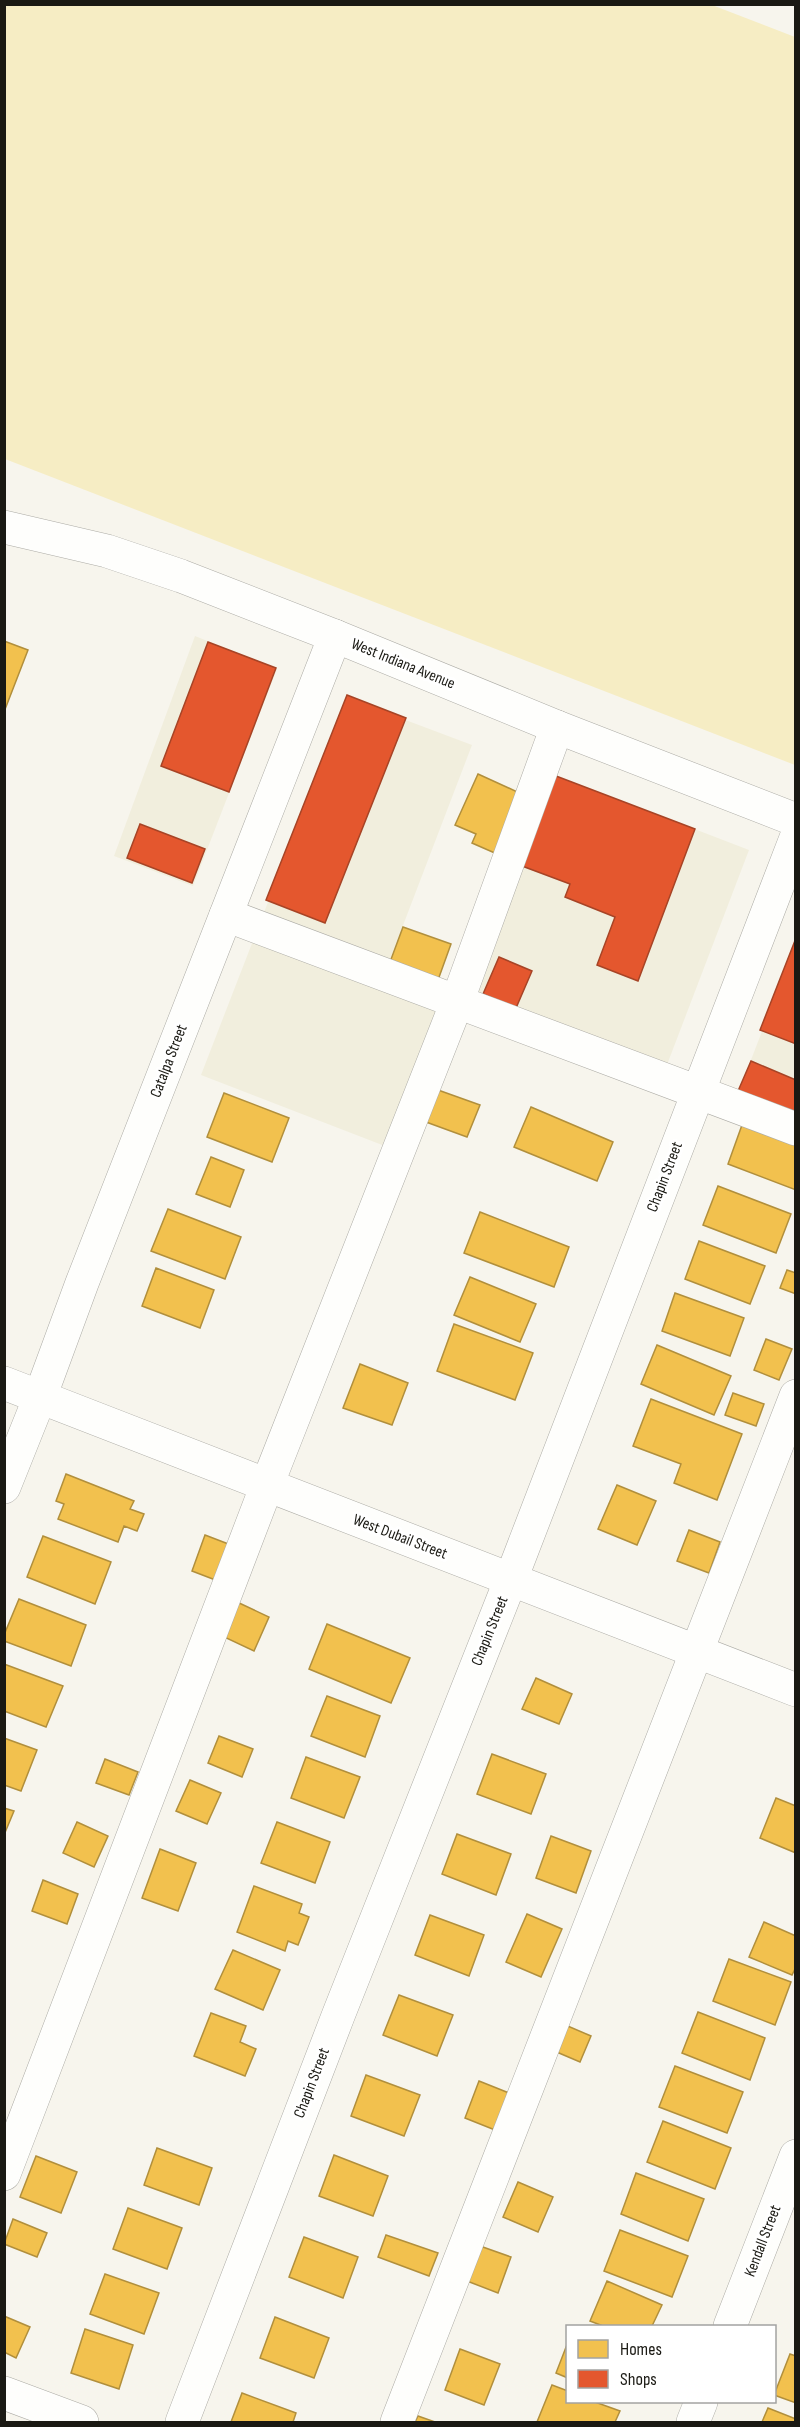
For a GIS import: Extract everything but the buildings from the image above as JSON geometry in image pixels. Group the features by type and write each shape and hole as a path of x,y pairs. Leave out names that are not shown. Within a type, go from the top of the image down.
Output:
{"street":[{"name":"West Indiana Avenue","path":"4,527 118,554 182,576 795,820"},
{"name":"Catalpa Street","path":"4,1487 335,636"},
{"path":"4,2174 267,1485 457,1002 557,727"},
{"name":"Chapin Street","path":"182,2422 333,2027 511,1579 795,838"},
{"path":"226,915 795,1130"},
{"name":"West Dubail Street","path":"4,1383 795,1690"},
{"path":"397,2422 698,1652 795,1396"},
{"name":"Kendall Street","path":"730,2325 795,2156"},
{"path":"4,2394 82,2422"},
{"path":"693,2422 701,2403"}],"shaded area":[{"path":"5,5 712,5 795,37 795,765 5,459"},
{"path":"195,636 277,669 193,886 114,856"},
{"path":"347,698 472,745 389,962 450,987 390,1148 201,1075"},
{"path":"554,775 749,850 665,1070 473,997"},
{"path":"795,946 795,1118 737,1096"}]}
